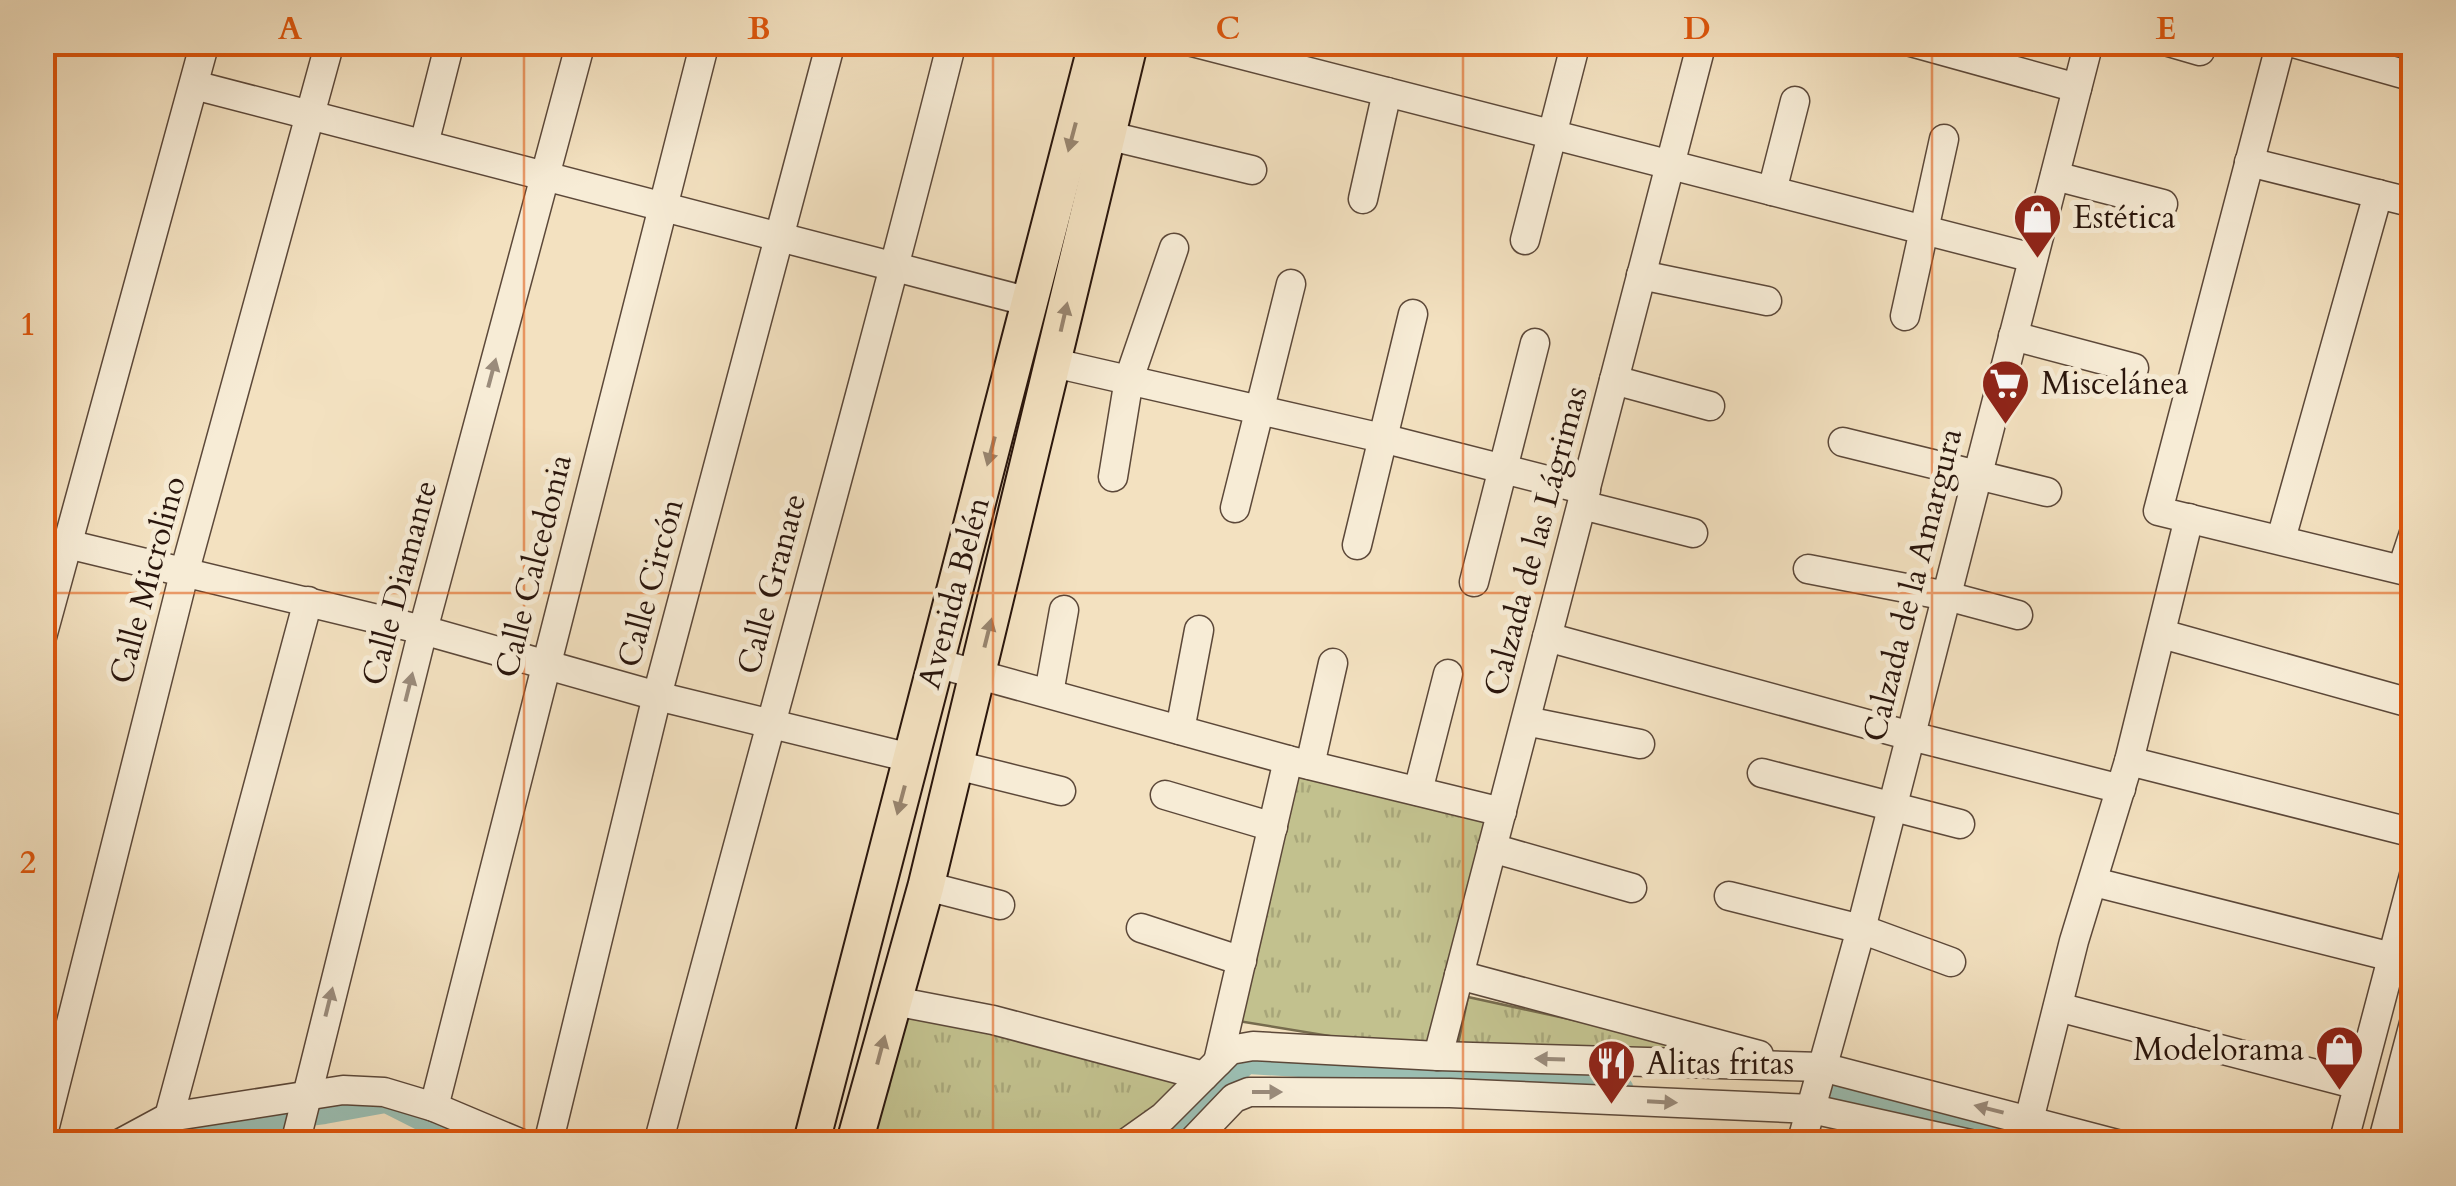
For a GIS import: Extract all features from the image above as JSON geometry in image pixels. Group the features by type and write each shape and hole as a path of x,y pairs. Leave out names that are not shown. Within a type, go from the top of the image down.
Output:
{"main road":[{"name":"Avenida Belén","path":"812,1144 1097,42"},
{"name":"Avenida Belén","path":"854,1144 926,886 1130,42"}],"street":[{"path":"42,637 206,42"},
{"name":"Calle Microlino","path":"42,1138 185,570 330,42"},
{"path":"424,144 450,42"},
{"name":"Calle Diamante","path":"299,1123 424,630 581,42"},
{"name":"Calle Calcedonia","path":"434,1107 705,42"},
{"name":"Calle Circón","path":"548,1144 658,696 830,42"},
{"name":"Calle Granate","path":"658,1144 952,42"},
{"path":"1192,42 1240,48 1387,92 2034,258"},
{"path":"1524,240 1576,42"},
{"name":"Calzada de las Lágrimas","path":"1438,1056 1702,42"},
{"path":"1911,42 1972,51 2078,88"},
{"name":"Calzada de la Amargura","path":"1800,1144 1812,1109 1813,1067 1861,929 2089,42"},
{"path":"2169,42 2200,50"},
{"path":"2281,42 2158,511 2408,571 2414,533"},
{"path":"2290,42 2414,77"},
{"path":"194,85 1030,302"},
{"path":"1363,200 1387,92"},
{"path":"1772,191 1795,100"},
{"path":"1106,135 1252,170"},
{"path":"1904,316 1944,139"},
{"path":"2248,162 2414,203"},
{"path":"2055,176 2164,204"},
{"path":"2281,539 2378,194"},
{"path":"1113,478 1129,379 1174,248"},
{"path":"1641,275 1767,301"},
{"path":"1236,508 1291,284"},
{"path":"1358,545 1413,314"},
{"path":"2013,336 2134,368"},
{"path":"1474,582 1535,343"},
{"path":"1054,363 1505,469 1693,532"},
{"path":"1614,380 1710,406"},
{"path":"1843,442 2047,492"},
{"path":"2026,1131 2074,942 2129,760 2189,518"},
{"path":"67,544 424,630 658,696 911,758"},
{"path":"1808,569 1946,596 2018,615"},
{"path":"169,1117 308,601"},
{"path":"1048,693 1064,610"},
{"path":"1180,730 1199,630"},
{"path":"2162,634 2414,704"},
{"path":"1547,637 2121,789"},
{"path":"936,663 1299,762 1502,812"},
{"path":"1211,1069 1242,961 1272,827 1333,663"},
{"path":"1418,791 1448,674"},
{"path":"1526,721 1640,744"},
{"path":"2129,760 2414,833"},
{"path":"956,765 1062,791"},
{"path":"1762,773 1960,824"},
{"path":"1164,794 1272,827"},
{"path":"1492,848 1632,888"},
{"path":"2343,1144 2414,875"},
{"path":"2094,882 2392,957"},
{"path":"926,886 1000,905"},
{"path":"1729,896 1861,929 1951,962"},
{"path":"1141,928 1242,961"},
{"path":"1459,975 1813,1067 2026,1131 2117,1144"},
{"path":"894,1001 1211,1069"},
{"path":"2058,1006 2358,1086"},
{"path":"2382,1144 2404,1099 2414,1023"},
{"path":"1125,1144 1163,1117 1230,1050 1253,1046 1438,1056 1813,1067"},
{"path":"120,1144 169,1117 299,1123 343,1090 384,1092 434,1107 522,1144"},
{"path":"1190,1144 1234,1098 1249,1092 1450,1093 1812,1109 1970,1144"}],"green space":[{"path":"1296,757 1495,811 1433,1053 1238,1021"},
{"path":"1468,997 1748,1058 1457,1049"},
{"path":"906,1011 1188,1077 1119,1143 869,1144"}],"waterway":[{"path":"1154,1144 1248,1064 1623,1087"},
{"path":"1823,1093 2019,1135"},
{"path":"143,1142 151,1136 386,1103 467,1144"},
{"path":"2042,1141 2052,1144"}],"place":[{"name":"Estética","path":"2038,260"},
{"name":"Miscelánea","path":"2006,426"},
{"name":"Modelorama","path":"2339,1092"},
{"name":"Alitas fritas","path":"1611,1106"}]}
